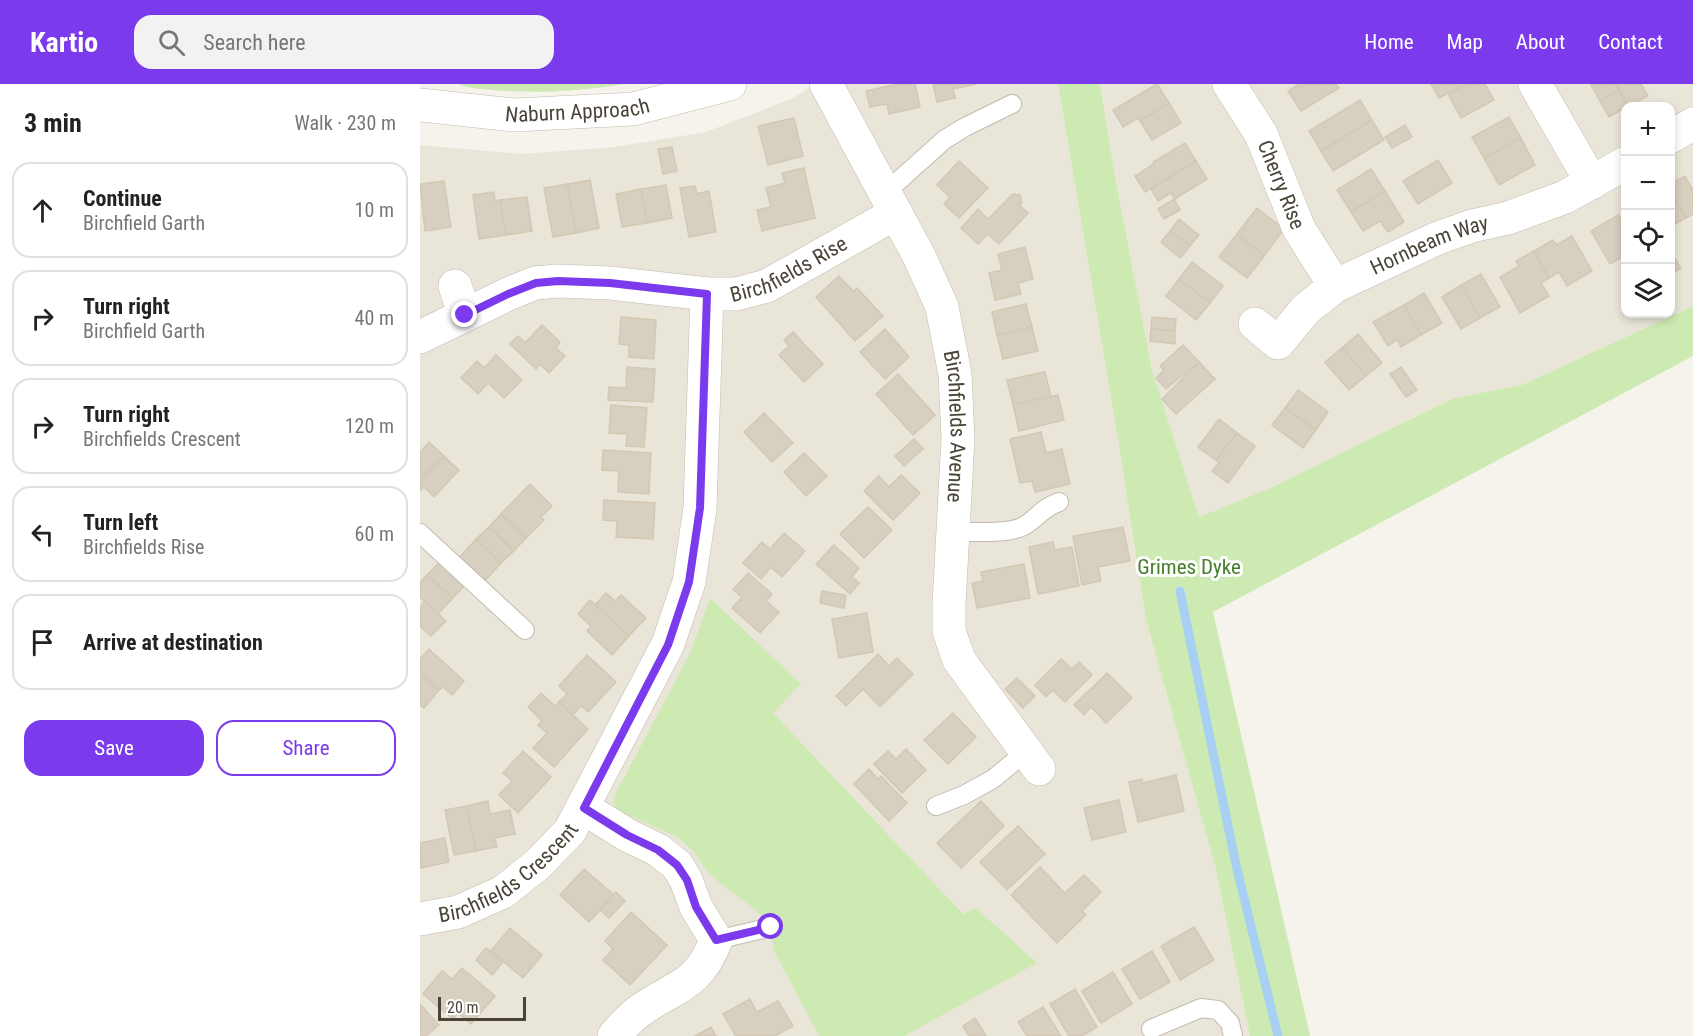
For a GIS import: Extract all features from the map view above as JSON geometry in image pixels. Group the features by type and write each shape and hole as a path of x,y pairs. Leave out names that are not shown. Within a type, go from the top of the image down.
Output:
{"street":[{"name":"Naburn Approach","path":"420,105 514,115 633,109 730,84"},
{"name":"Birchfields Avenue","path":"826,84 920,256 942,307 955,374 958,438 949,631 959,660 1033,760"},
{"name":"Cherry Rise","path":"1229,84 1261,134 1299,229 1335,286"},
{"path":"1535,84 1592,183"},
{"path":"1675,135 1693,124"},
{"name":"Hornbeam Way","path":"1255,324 1278,343 1306,309 1335,286 1438,238 1472,226 1508,218 1565,197 1621,166"},
{"name":"Birchfields Rise","path":"420,337 460,301 508,294 536,283 610,283 707,294 736,294 767,286 891,203"},
{"name":"Birchfields Crescent","path":"420,920 458,912 503,892 538,864 570,831 668,645 689,582 700,508 707,294"},
{"path":"584,808 627,835 658,850 677,865 687,880 700,916 716,940 709,960 695,975 678,989 636,1013 614,1036"}],"lane":[{"path":"891,203 944,140 1012,104"},
{"path":"953,532 1011,530 1024,525 1047,506 1059,502"},
{"path":"420,533 525,630"},
{"path":"936,806 964,795 1033,760"},
{"path":"716,940 771,927"},
{"path":"1151,1029 1202,1008 1218,1010 1230,1023 1233,1036"}],"shaded area":[{"path":"816,84 1058,84 1146,620 1215,866 1250,1036 420,1036 420,145 521,154 615,147 706,132 791,99"},
{"path":"1100,84 1693,84 1693,306 1675,314 1675,102 1621,102 1621,318 1667,318 1522,385 1454,398 1268,489 1199,517 1152,370"}],"green space":[{"path":"458,84 624,84 576,90 527,92 467,87"},
{"name":"Grimes Dyke","path":"1058,84 1100,84 1152,370 1199,517 1268,489 1454,398 1522,385 1667,318 1675,318 1675,314 1693,306 1693,356 1213,612 1310,1036 1250,1036 1215,866 1146,620"},
{"path":"710,598 801,684 773,713 963,914 976,908 1037,963 904,1036 819,1036 774,951 771,927 759,913 720,883 706,870 693,851 677,837 619,811 614,804 614,797 691,651"}],"building":[{"path":"898,84 915,84 920,107 889,114 887,104 870,107 866,91"},
{"path":"933,84 976,84 953,89 955,98 937,102"},
{"path":"1157,84 1169,103 1140,121 1138,118 1123,127 1113,110"},
{"path":"1299,84 1336,84 1339,88 1301,111 1288,91"},
{"path":"1431,84 1466,84 1439,98"},
{"path":"1466,84 1485,84 1494,100 1461,118 1448,94"},
{"path":"1616,84 1641,84 1648,96 1636,102 1626,102"},
{"path":"1616,84 1619,91 1600,101 1591,85"},
{"path":"1619,91 1626,102 1621,102 1621,110 1609,117 1600,101"},
{"path":"1360,100 1372,120 1321,151 1309,131"},
{"path":"1169,103 1181,123 1152,140 1140,121"},
{"path":"1509,117 1521,138 1484,158 1472,137"},
{"path":"794,118 803,156 768,165 758,126"},
{"path":"1372,120 1384,140 1333,171 1321,151"},
{"path":"1405,125 1412,137 1392,148 1385,137"},
{"path":"1521,138 1535,165 1499,185 1484,158"},
{"path":"1185,143 1196,161 1145,192 1135,176"},
{"path":"672,147 677,171 663,174 658,149"},
{"path":"1438,160 1452,183 1418,204 1403,181"},
{"path":"959,161 988,188 959,218 944,204 950,197 937,185"},
{"path":"1196,161 1207,179 1175,199 1171,193 1158,201 1151,189"},
{"path":"804,168 815,218 762,231 757,210 771,207 766,188 785,183 782,173"},
{"path":"1371,169 1385,191 1351,212 1337,190"},
{"path":"1685,176 1693,190 1693,214 1686,218 1675,200 1675,181"},
{"path":"590,180 599,228 576,233 567,184"},
{"path":"444,181 451,227 425,231 420,184"},
{"path":"567,184 576,233 553,237 544,188"},
{"path":"666,185 672,218 647,223 641,189"},
{"path":"695,186 697,194 709,191 716,232 689,237 680,188"},
{"path":"641,189 647,223 622,227 616,194"},
{"path":"1385,191 1404,222 1388,232 1380,221 1363,231 1351,212"},
{"path":"494,192 495,201 500,200 506,235 479,239 473,195"},
{"path":"1013,194 1020,195 1022,202 1020,206 1028,213 999,244 988,234 978,244 961,228 978,209 988,219"},
{"path":"527,197 532,231 506,235 500,200"},
{"path":"1174,199 1180,210 1164,219 1158,209"},
{"path":"1675,200 1686,218 1675,224"},
{"path":"1257,208 1284,229 1264,256 1237,234"},
{"path":"1618,215 1621,220 1621,258 1610,264 1591,231"},
{"path":"1179,219 1199,235 1190,246 1170,231"},
{"path":"1170,231 1190,246 1180,258 1161,242"},
{"path":"1237,234 1264,256 1247,278 1219,257"},
{"path":"1572,236 1592,271 1567,286 1559,272 1549,278 1534,251 1553,240 1556,245"},
{"path":"1025,247 1033,279 1018,283 1021,294 995,300 989,273 1002,270 998,254"},
{"path":"1534,251 1549,278 1541,283 1549,296 1520,313 1500,277 1519,266 1516,261"},
{"path":"1675,259 1681,268 1675,272"},
{"path":"1192,262 1223,286 1210,303 1179,279"},
{"path":"1481,274 1500,307 1480,318 1461,285"},
{"path":"839,276 853,291 857,288 883,316 855,341 816,297"},
{"path":"1179,279 1210,303 1196,320 1166,296"},
{"path":"1461,285 1480,318 1461,329 1442,297"},
{"path":"1424,293 1442,323 1421,335 1404,305"},
{"path":"1026,304 1032,327 997,335 992,312"},
{"path":"1404,305 1421,335 1401,347 1397,340 1388,346 1373,322"},
{"path":"621,317 656,320 654,359 629,357 629,345 619,344"},
{"path":"1152,317 1176,319 1175,331 1151,329"},
{"path":"542,325 560,342 556,348 565,356 549,373 540,364 536,369 510,344 518,336 525,343"},
{"path":"1032,327 1038,351 1003,359 997,335"},
{"path":"885,329 909,357 885,379 860,352"},
{"path":"1151,329 1175,331 1175,344 1150,341"},
{"path":"793,332 823,364 804,382 779,355 789,346 784,340"},
{"path":"1358,334 1382,363 1366,376 1342,348"},
{"path":"1183,345 1199,362 1166,389 1156,378 1164,370 1160,366"},
{"path":"1342,348 1366,376 1349,390 1325,362"},
{"path":"496,355 522,380 504,398 488,383 478,394 461,378 477,361 484,368"},
{"path":"1199,362 1215,379 1176,414 1162,399"},
{"path":"627,367 655,369 653,402 608,400 609,387 626,388"},
{"path":"1401,367 1417,390 1406,397 1390,374"},
{"path":"1045,372 1051,397 1013,405 1007,380"},
{"path":"898,374 935,415 913,435 876,394"},
{"path":"1298,390 1328,412 1316,430 1285,408"},
{"path":"1058,395 1064,420 1019,431 1013,405"},
{"path":"611,405 647,408 644,447 626,446 627,434 609,433"},
{"path":"1285,408 1316,430 1303,448 1272,425"},
{"path":"764,413 793,443 772,462 744,432"},
{"path":"1219,419 1237,433 1216,460 1198,447"},
{"path":"1041,432 1046,453 1062,449 1070,484 1035,492 1032,481 1020,483 1010,439"},
{"path":"1237,433 1255,446 1228,483 1212,471 1219,463 1216,460"},
{"path":"914,439 923,449 904,466 895,456"},
{"path":"429,442 444,456 420,481 420,452"},
{"path":"603,450 651,453 649,494 618,492 619,471 602,470"},
{"path":"804,453 827,476 806,496 784,472"},
{"path":"444,456 459,470 434,497 424,487 420,491 420,481"},
{"path":"901,475 920,493 893,520 864,491 879,476 889,487"},
{"path":"530,484 552,506 541,517 544,520 526,538 501,514"},
{"path":"604,500 655,503 653,539 616,537 617,521 603,520"},
{"path":"868,507 892,530 864,558 840,534"},
{"path":"501,514 526,538 514,551 489,527"},
{"path":"489,527 514,551 501,563 476,539"},
{"path":"1123,527 1130,561 1098,567 1101,581 1082,585 1073,536"},
{"path":"784,533 805,551 782,577 771,567 761,579 743,563 762,542 770,549"},
{"path":"476,539 501,563 484,582 459,558"},
{"path":"1053,542 1055,550 1072,547 1079,586 1038,594 1029,547"},
{"path":"834,545 859,568 852,577 859,583 850,594 816,564"},
{"path":"442,560 467,583 453,598 427,575"},
{"path":"1024,564 1030,598 977,608 972,583 983,581 981,572"},
{"path":"748,573 772,594 766,601 779,612 760,633 732,608 742,597 733,590"},
{"path":"427,575 453,598 438,614 420,597 420,583"},
{"path":"822,591 846,595 844,608 820,603"},
{"path":"606,593 615,601 621,595 646,618 629,636 595,605"},
{"path":"590,600 629,636 612,655 587,631 591,626 578,614"},
{"path":"425,601 446,621 431,636 420,626 420,607"},
{"path":"867,613 873,652 839,658 832,619"},
{"path":"429,649 464,681 452,695 443,687 439,690 420,673 420,659"},
{"path":"878,654 889,666 897,658 913,674 880,707 863,689 846,706 836,696"},
{"path":"587,655 616,682 588,712 581,706 573,715 559,702 567,694 559,686"},
{"path":"1061,659 1072,669 1079,662 1092,675 1065,702 1053,690 1046,697 1035,685"},
{"path":"420,673 439,690 424,708 420,705"},
{"path":"1107,673 1132,698 1106,723 1091,707 1084,715 1074,705"},
{"path":"1017,678 1035,696 1023,708 1005,689"},
{"path":"541,693 555,706 559,702 588,729 554,767 533,748 547,733 538,725 542,721 528,707"},
{"path":"953,713 976,737 948,764 924,740"},
{"path":"906,749 926,770 902,793 874,764 888,751 896,759"},
{"path":"523,751 551,777 518,813 499,795 512,781 503,773"},
{"path":"869,769 878,779 881,776 907,803 889,821 854,784"},
{"path":"1176,775 1184,811 1138,822 1129,782 1142,779 1143,783"},
{"path":"1119,800 1126,832 1092,840 1084,808"},
{"path":"488,801 490,814 510,810 515,834 495,838 497,847 476,851 466,806"},
{"path":"981,801 1004,826 961,868 937,843"},
{"path":"466,806 476,851 454,855 445,810"},
{"path":"1018,826 1045,854 1007,890 980,862"},
{"path":"445,838 449,862 421,868 420,843"},
{"path":"1040,867 1065,893 1084,875 1101,892 1082,911 1086,915 1057,943 1011,895"},
{"path":"584,869 614,895 589,922 560,895"},
{"path":"616,892 625,901 609,918 600,910"},
{"path":"631,912 667,945 630,985 603,960 613,949 605,941"},
{"path":"1194,927 1214,960 1180,980 1161,946"},
{"path":"510,928 542,955 523,978 491,951"},
{"path":"486,948 503,962 492,975 476,960"},
{"path":"1152,951 1170,982 1140,999 1122,969"},
{"path":"462,968 495,996 471,1024 458,1013 453,1019 423,994 442,971 452,979"},
{"path":"1113,972 1132,1004 1101,1023 1082,991"},
{"path":"1075,989 1097,1027 1082,1036 1069,1036 1050,1004"},
{"path":"750,999 757,1012 778,1001 793,1026 775,1036 736,1036 723,1014"},
{"path":"420,1004 439,1025 426,1036 420,1036"},
{"path":"1043,1007 1061,1036 1027,1036 1018,1022"},
{"path":"975,1018 986,1036 969,1036 963,1026"},
{"path":"711,1027 716,1036 695,1036"}],"waterway":[{"name":"Grimes Dyke","path":"1180,591 1236,865 1278,1036"}],"route":[{"path":"465,315 536,283 558,281 610,283 707,294 700,508 689,582 668,645 584,808 627,835 658,850 677,865 687,880 696,907 716,940 771,927"}]}
